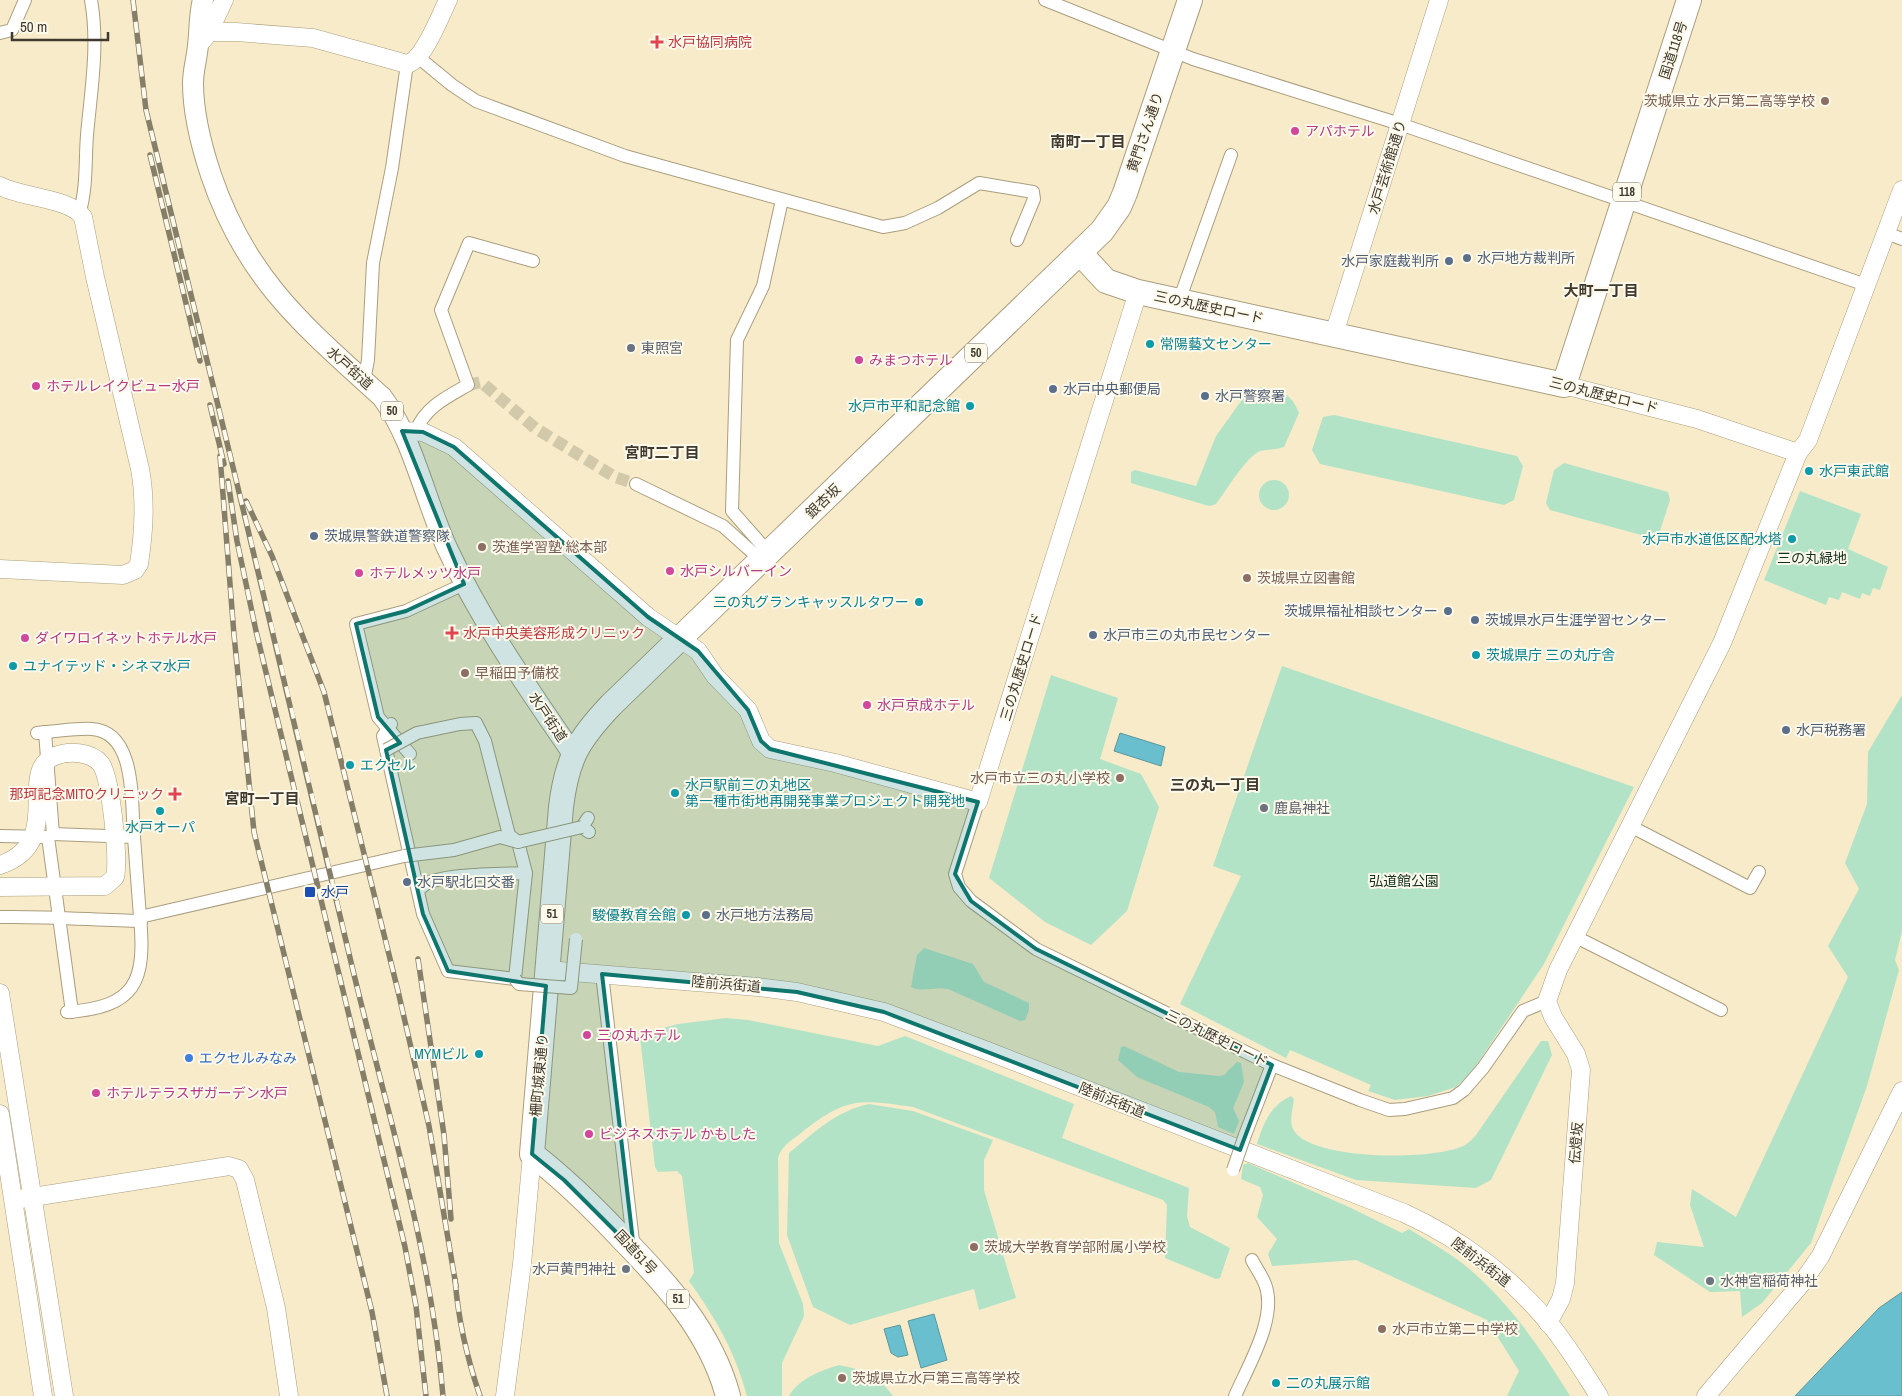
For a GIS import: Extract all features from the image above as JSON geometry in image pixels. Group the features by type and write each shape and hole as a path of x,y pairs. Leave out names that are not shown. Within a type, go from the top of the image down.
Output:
{"highway":[{"name":"黄門さん通り","path":"1080,253 1102,231 1119,207 1190,0"},
{"name":"国道118号","path":"1564,384 1689,0"},
{"path":"1080,253 1106,281 1138,292"},
{"name":"銀杏坂","path":"573,754 598,718 1080,253"},
{"name":"三の丸歴史ロード","path":"1138,292 1564,384"},
{"name":"柵町城東通り","path":"532,1154 564,787 573,754"},
{"name":"国道51号","path":"532,1154 564,1180 667,1286 709,1346 728,1396"}],"main road":[{"name":"水戸街道","path":"203,0 204,39 193,82 195,116 204,155 222,207 250,260 269,287 310,332 382,397 409,431 435,521 464,584 495,636 573,754"}],"street":[{"path":"0,33 12,30 25,0"},
{"path":"0,569 123,575 135,570 139,564 145,514 145,494 92,268 86,224 80,211 85,192 87,136 94,65 91,0"},
{"path":"204,39 224,0"},
{"path":"364,381 368,360 373,263 412,60 448,0"},
{"path":"1045,0 1172,51 1400,124 1866,285"},
{"path":"1075,13 1080,0"},
{"name":"水戸芸術館通り","path":"1334,334 1439,0"},
{"path":"204,39 236,32 313,38 412,60 476,100 625,156 882,227 905,223 980,183 1034,192 1034,200 1017,240"},
{"path":"1179,301 1231,155"},
{"path":"0,186 20,195 65,204 80,211"},
{"path":"1547,1001 1558,970 1574,936 1722,643 1798,453 1808,440 1866,285 1894,236 1902,190"},
{"path":"765,556 732,511 737,340 764,286 782,200"},
{"path":"409,431 425,414 446,398 468,385 441,310 469,243 533,261"},
{"name":"三の丸歴史ロード","path":"1138,292 955,874 959,887 971,901 1036,949 1272,1065 1389,1110 1405,1109 1453,1098 1464,1090 1502,1043 1523,1011 1547,1001"},
{"name":"三の丸歴史ロード","path":"1564,384 1697,419 1798,453"},
{"path":"409,431 434,435 454,447 648,617 680,638 704,657 716,676 748,710 761,741 770,749 835,764 978,802"},
{"path":"636,484 722,526 765,556"},
{"path":"410,754 378,717 356,624 406,610 464,584"},
{"path":"386,750 417,733 445,723 476,723 485,741 509,835 518,842 526,873 515,979 519,984 528,988 571,988 576,939"},
{"path":"391,724 383,736 407,856 415,878 423,914 448,972 515,979"},
{"path":"93,729 111,735 121,746 128,764 143,952 139,973 133,985 112,1003 101,1008 69,1012 61,919 57,910 51,836 41,733 93,729"},
{"path":"0,864 21,854 30,841 38,822 38,780 40,768 45,762 57,755 77,753 86,754 100,764 109,788 117,862 115,877 105,886 0,887"},
{"path":"0,917 47,916 61,919 140,919 407,856 454,850 500,838 518,842 586,826"},
{"path":"1630,826 1750,888 1759,872"},
{"path":"0,836 134,837"},
{"path":"415,878 422,888 427,882 460,876 526,873"},
{"path":"1574,936 1721,1010"},
{"name":"陸前浜街道","path":"547,970 797,992 884,1012 1427,1224 1484,1261 1548,1322 1599,1396"},
{"path":"602,974 634,1250"},
{"path":"0,993 64,1396"},
{"name":"伝燈坂","path":"1547,1001 1553,1017 1576,1054 1581,1070 1565,1282 1561,1299 1548,1322"},
{"path":"1233,1172 1272,1065"},
{"path":"1706,1396 1801,1284 1820,1257 1902,1092"},
{"path":"0,1114 43,1396"},
{"name":"柵町城東通り","path":"505,1396 522,1264 532,1154"},
{"path":"14,1200 228,1166 239,1169 245,1180 276,1308 289,1396"},
{"path":"1235,1396 1260,1341 1267,1318 1268,1299 1265,1285 1252,1260"}],"highlighted area":[{"path":"402,431 423,432 454,447 648,617 698,651 748,710 761,741 770,749 978,802 955,874 971,901 1036,949 1272,1065 1240,1150 884,1012 797,992 602,974 634,1250 564,1180 532,1154 546,986 448,971 423,914 386,750 400,743 378,717 356,624 406,611 464,584"}],"green space":[{"path":"1263,387 1285,394 1293,401 1299,413 1284,447 1260,451 1254,454 1216,504 1209,506 1131,483 1131,472 1135,470 1196,486 1216,436 1249,390"},
{"path":"1334,415 1517,456 1523,466 1514,500 1504,505 1320,464 1312,450 1323,417"},
{"path":"1564,463 1668,492 1670,500 1659,534 1652,538 1550,510 1546,503 1554,470"},
{"path":"1274,480 1280,481 1288,489 1288,501 1280,509 1274,510 1268,509 1260,501 1259,495 1260,489 1268,481"},
{"name":"三の丸緑地","path":"1800,491 1861,514 1848,549 1888,567 1880,590 1873,588 1870,596 1862,593 1860,599 1842,592 1839,600 1829,597 1826,605 1764,580"},
{"name":"弘道館公園","path":"1282,666 1634,787 1544,964 1471,1073 1456,1087 1428,1096 1395,1100 1368,1091 1371,1085 1290,1050 1286,1058 1180,1004 1241,876 1213,866"},
{"path":"1051,675 1118,698 1100,759 1141,774 1159,807 1127,911 1091,945 1045,922 989,878"},
{"path":"1902,695 1902,931 1895,960 1899,970 1867,1086 1811,1243 1762,1303 1742,1317 1740,1291 1710,1292 1654,1255 1657,1242 1704,1247 1690,1205 1692,1189 1736,1217 1848,977 1828,946 1859,889 1845,863 1867,804 1868,752"},
{"path":"924,948 973,964 984,982 1029,1003 1029,1010 1025,1020 1020,1021 948,989 916,989 911,987 917,955"},
{"path":"726,1018 748,1020 878,1046 905,1036 1074,1104 1062,1138 1189,1188 1187,1216 1190,1227 1230,1248 1220,1278 1216,1279 1165,1258 1167,1205 1163,1200 913,1107 865,1102 853,1104 842,1107 816,1121 787,1144 779,1154 779,1243 803,1304 804,1316 782,1363 782,1396 747,1396 737,1364 724,1336 689,1281 694,1273 682,1176 677,1171 658,1172 655,1167 640,1037 644,1033 678,1024"},
{"path":"1541,1041 1548,1041 1552,1055 1491,1180 1476,1188 1356,1180 1257,1144 1262,1129 1273,1110 1278,1104 1291,1096 1294,1099 1291,1118 1293,1129 1304,1140 1322,1147 1374,1155 1402,1155 1428,1154 1465,1145 1476,1135"},
{"path":"1124,1046 1179,1072 1219,1076 1224,1075 1237,1062 1241,1063 1244,1082 1233,1108 1239,1121 1234,1134 1218,1127 1215,1112 1209,1107 1137,1077 1118,1060 1121,1047"},
{"path":"869,1104 913,1111 993,1140 984,1160 984,1190 1016,1298 979,1310 974,1289 850,1325 813,1307 787,1235 789,1153 836,1117 857,1107"},
{"path":"1248,1163 1349,1207 1402,1233 1409,1229 1467,1267 1483,1281 1524,1327 1570,1396 1507,1396 1519,1371 1487,1320 1356,1260 1272,1266 1268,1254 1277,1239 1257,1217 1263,1195 1260,1187 1241,1179 1243,1165"},
{"path":"839,1365 870,1374 893,1396 789,1396 804,1380"}],"water":[{"path":"1120,733 1165,747 1161,766 1114,751"},
{"path":"1902,1292 1902,1396 1795,1396 1879,1308"},
{"path":"934,1314 947,1360 921,1368 908,1321"},
{"path":"900,1325 908,1355 898,1357 891,1353 884,1329"}],"tunnel":[{"path":"468,385 481,382 535,428 615,477 636,484"}],"railway":[{"path":"133,0 146,110 351,962 418,1232 437,1341 443,1396"},
{"path":"150,155 200,361"},
{"path":"210,405 224,464"},
{"path":"220,456 234,635 254,832 372,1312 387,1396"},
{"path":"228,481 237,541 256,631 405,1247 416,1306 426,1396"},
{"path":"246,501 272,556 324,692 398,991 429,1126 456,1286"},
{"path":"418,959 444,1135 451,1219"},
{"path":"455,1279 458,1309 464,1338 480,1396"}],"place":[{"name":"水戸協同病院","path":"657,42"},
{"name":"茨城県立 水戸第二高等学校","path":"1825,101"},
{"name":"アパホテル","path":"1295,131"},
{"name":"水戸地方裁判所","path":"1467,258"},
{"name":"水戸家庭裁判所","path":"1449,261"},
{"name":"常陽藝文センター","path":"1150,344"},
{"name":"東照宮","path":"631,348"},
{"name":"みまつホテル","path":"859,360"},
{"name":"ホテルレイクビュー水戸","path":"36,386"},
{"name":"水戸中央郵便局","path":"1053,389"},
{"name":"水戸警察署","path":"1205,396"},
{"name":"水戸市平和記念館","path":"970,406"},
{"name":"水戸東武館","path":"1809,471"},
{"name":"茨城県警鉄道警察隊","path":"314,536"},
{"name":"水戸市水道低区配水塔","path":"1792,539"},
{"name":"茨進学習塾 総本部","path":"482,547"},
{"name":"水戸シルバーイン","path":"670,571"},
{"name":"ホテルメッツ水戸","path":"359,573"},
{"name":"茨城県立図書館","path":"1247,578"},
{"name":"三の丸グランキャッスルタワー","path":"919,602"},
{"name":"茨城県福祉相談センター","path":"1448,611"},
{"name":"茨城県水戸生涯学習センター","path":"1475,620"},
{"name":"水戸中央美容形成クリニック","path":"452,633"},
{"name":"水戸市三の丸市民センター","path":"1093,635"},
{"name":"ダイワロイネットホテル水戸","path":"25,638"},
{"name":"茨城県庁 三の丸庁舎","path":"1476,655"},
{"name":"ユナイテッド・シネマ水戸","path":"13,666"},
{"name":"早稲田予備校","path":"465,673"},
{"name":"水戸京成ホテル","path":"867,705"},
{"name":"水戸税務署","path":"1786,730"},
{"name":"エクセル","path":"350,765"},
{"name":"水戸市立三の丸小学校","path":"1120,778"},
{"name":"⽔⼾駅前三の丸地区 第⼀種市街地再開発事業プロジェクト開発地","path":"675,793"},
{"name":"那珂記念MITOクリニック","path":"175,794"},
{"name":"鹿島神社","path":"1264,808"},
{"name":"水戸オーパ","path":"160,811"},
{"name":"水戸駅北口交番","path":"407,882"},
{"name":"水戸","path":"310,892"},
{"name":"駿優教育会館","path":"686,915"},
{"name":"水戸地方法務局","path":"706,915"},
{"name":"三の丸ホテル","path":"587,1035"},
{"name":"MYMビル","path":"479,1054"},
{"name":"エクセルみなみ","path":"189,1058"},
{"name":"ホテルテラスザガーデン水戸","path":"96,1093"},
{"name":"ビジネスホテル かもした","path":"589,1134"},
{"name":"茨城大学教育学部附属小学校","path":"974,1247"},
{"name":"水戸黄門神社","path":"626,1269"},
{"name":"水神宮稲荷神社","path":"1710,1281"},
{"name":"水戸市立第二中学校","path":"1382,1329"},
{"name":"茨城県立水戸第三高等学校","path":"842,1378"},
{"name":"二の丸展示館","path":"1276,1383"}],"district":[{"name":"南町一丁目","path":"1088,142"},
{"name":"大町一丁目","path":"1601,291"},
{"name":"宮町二丁目","path":"662,453"},
{"name":"三の丸一丁目","path":"1215,785"},
{"name":"宮町一丁目","path":"262,799"}]}
